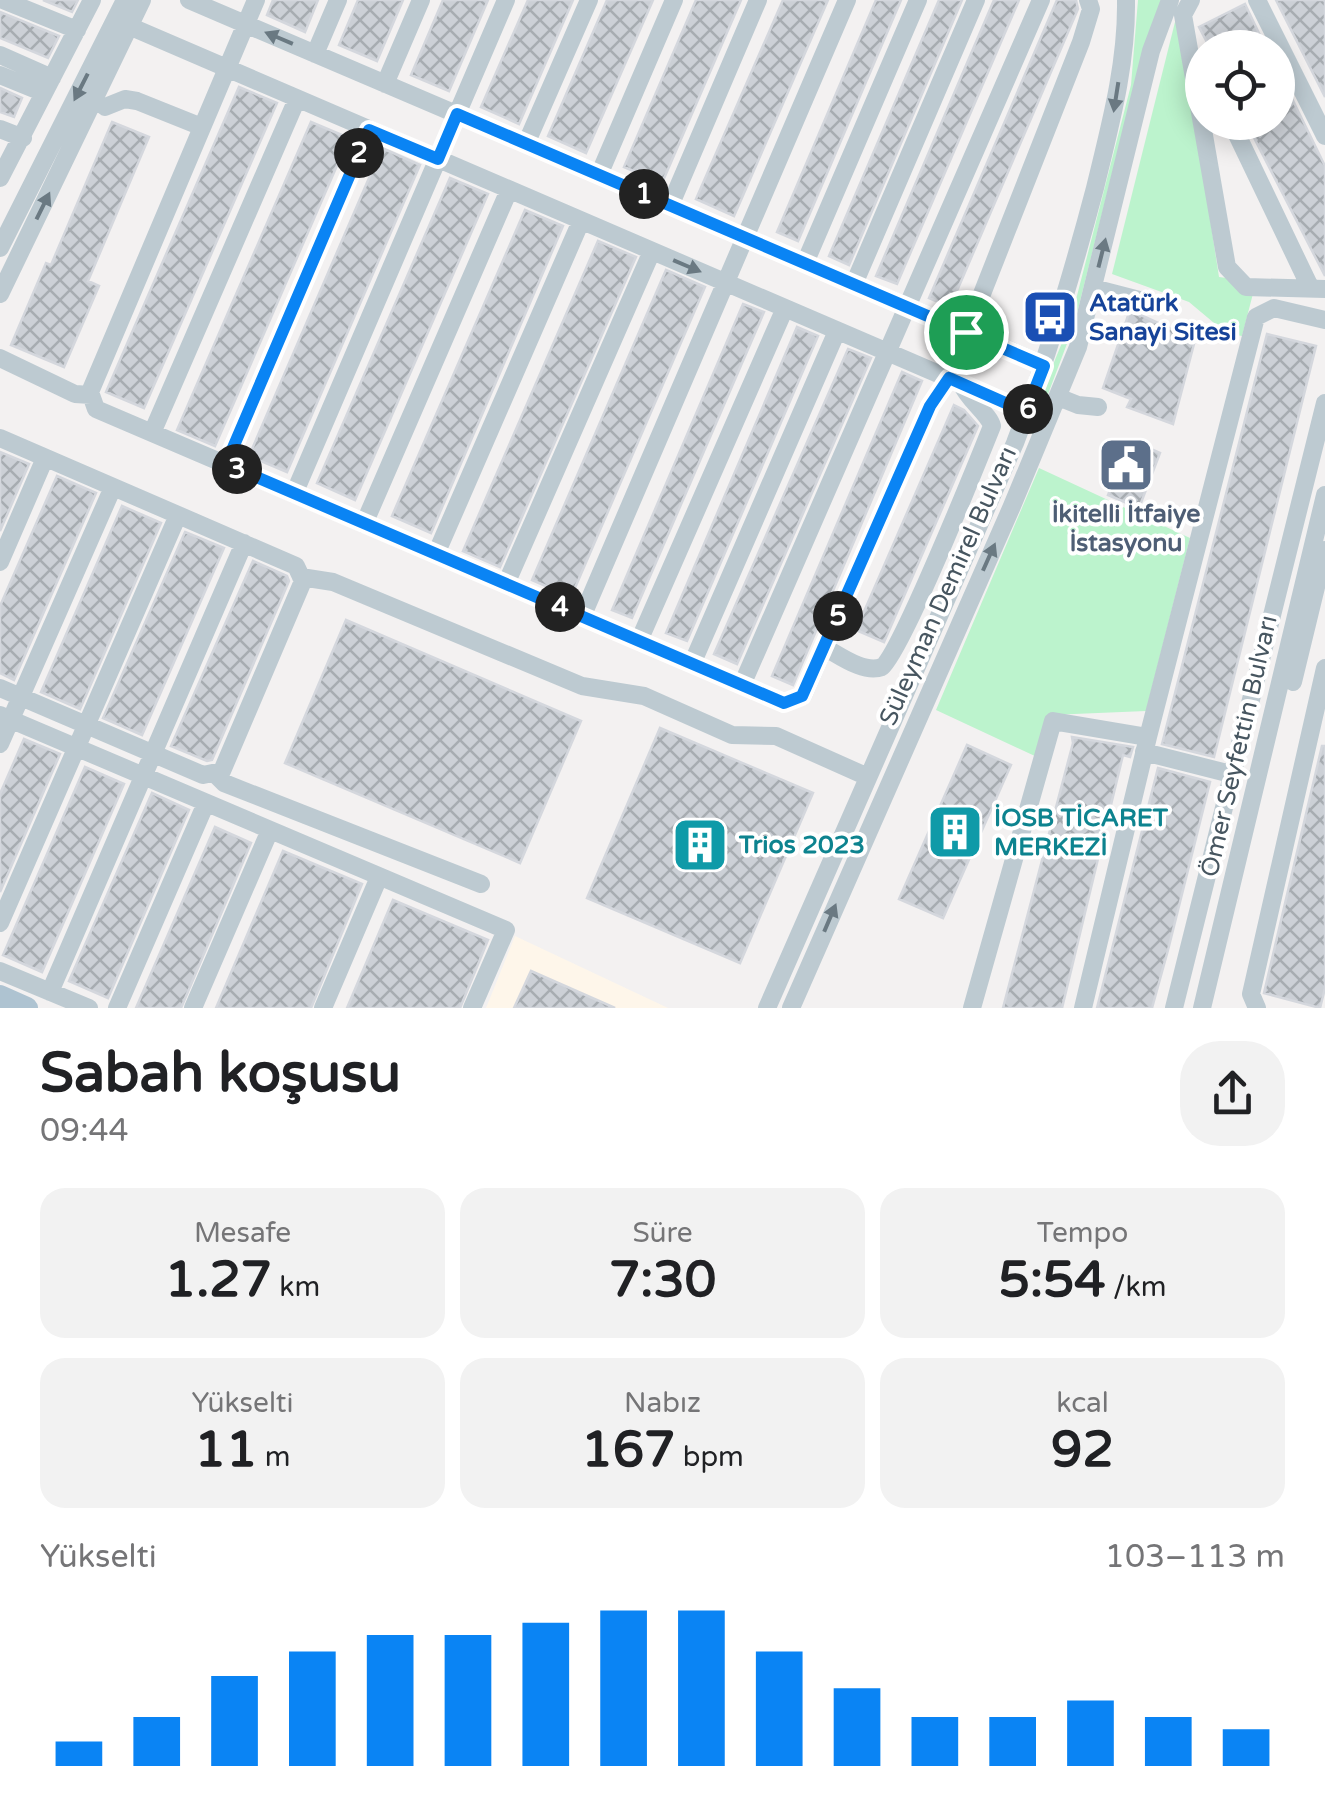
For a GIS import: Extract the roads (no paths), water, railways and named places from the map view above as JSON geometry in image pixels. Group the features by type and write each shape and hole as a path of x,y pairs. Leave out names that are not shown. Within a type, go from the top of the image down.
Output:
{"main road":[{"path":"0,996 28,1008"}],"street":[{"path":"3,0 77,30"},
{"path":"0,178 92,0"},
{"path":"0,294 122,23 124,0"},
{"path":"0,248 7,217 122,23 142,0"},
{"path":"189,0 1044,366"},
{"path":"256,0 90,392 96,409 784,703 802,696 930,406 955,380"},
{"path":"315,54 338,0"},
{"path":"385,84 421,0"},
{"path":"294,494 506,0"},
{"path":"526,144 589,0"},
{"path":"599,175 674,0"},
{"path":"670,206 758,0"},
{"path":"582,616 847,0"},
{"path":"805,263 918,0"},
{"path":"854,284 976,0"},
{"path":"742,685 1042,0"},
{"path":"966,332 1081,42 1091,9 1088,0"},
{"name":"Süleyman Demirel Bulvarı","path":"767,1008 1044,366 1067,294 1113,115 1126,0"},
{"name":"Süleyman Demirel Bulvarı","path":"791,1008 1078,346 1151,52 1170,0"},
{"path":"1191,0 1183,15 1227,267 1246,287 1317,288 1240,140"},
{"path":"1257,0 1325,136"},
{"path":"122,23 1026,412"},
{"path":"0,56 48,85"},
{"path":"0,74 48,85"},
{"path":"104,107 126,99 137,101 202,127"},
{"path":"152,433 298,99"},
{"path":"0,128 23,138"},
{"path":"226,464 369,130"},
{"path":"364,524 509,190"},
{"path":"436,554 581,220"},
{"path":"506,584 652,251"},
{"path":"1274,287 1274,308"},
{"path":"1094,288 1151,304"},
{"path":"639,641 784,308"},
{"path":"1082,1008 1256,317 1274,308 1325,320"},
{"path":"692,664 837,330"},
{"path":"0,358 75,394 92,395"},
{"path":"824,646 862,666 881,667 905,632 992,426 990,418 971,402 955,380"},
{"path":"1058,397 1078,406 1098,407"},
{"path":"1174,1008 1325,403"},
{"path":"0,438 296,566 302,582 222,771 203,776 0,688"},
{"path":"0,562 45,458"},
{"path":"0,744 5,717 22,697 113,486"},
{"name":"Ömer Seyfettin Bulvarı","path":"1202,1008 1325,495"},
{"path":"0,923 178,515"},
{"path":"50,992 244,543"},
{"name":"Ömer Seyfettin Bulvarı","path":"1214,1008 1325,550"},
{"path":"301,577 333,582 582,686 644,696 732,736 776,736 868,778"},
{"path":"1257,1008 1251,994 1325,668"},
{"path":"5,717 506,930 472,1008"},
{"path":"972,1008 1053,721 1146,745 1232,774"},
{"path":"214,773 224,783 481,884"},
{"path":"117,1008 206,803"},
{"path":"193,1008 270,830"},
{"path":"322,1008 379,877"},
{"path":"0,971 89,1008"}],"place":[{"name":"Atatürk Sanayi Sitesi","path":"1050,317"},
{"name":"İkitelli İtfaiye İstasyonu","path":"1126,465"},
{"name":"İOSB TİCARET MERKEZİ","path":"955,832"},
{"name":"Trios 2023","path":"700,845"}]}
